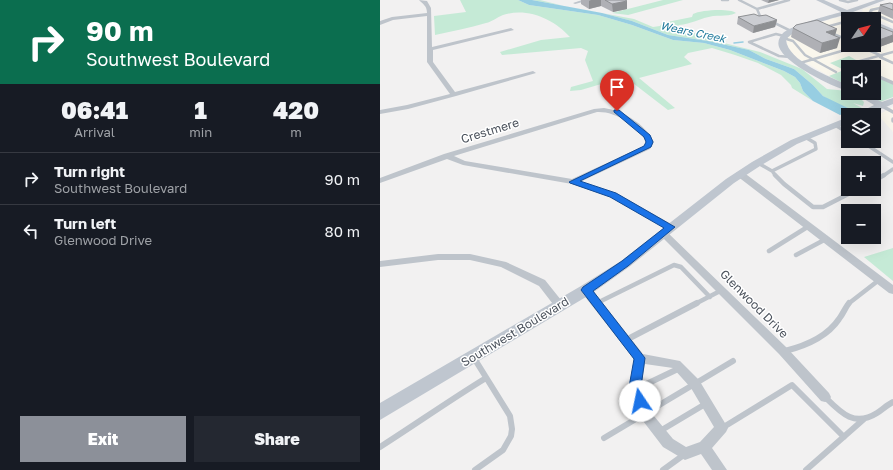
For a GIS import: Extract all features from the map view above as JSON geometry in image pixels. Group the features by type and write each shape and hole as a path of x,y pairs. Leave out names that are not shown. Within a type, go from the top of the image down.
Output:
{"main road":[{"path":"819,0 846,11"},
{"path":"841,84 790,57 781,45 786,35 815,25 846,11 878,2"},
{"path":"881,26 893,31"},
{"path":"866,100 871,106 870,108"},
{"path":"870,100 882,106"},
{"path":"877,108 893,101"},
{"name":"Southwest Boulevard","path":"380,412 586,290 625,264 666,230 740,174 805,137 841,123"}],"street":[{"path":"421,0 425,2 429,8 430,62 454,95"},
{"path":"576,3 588,0"},
{"path":"380,23 392,19 429,14"},
{"path":"430,49 511,30"},
{"path":"380,112 408,107 533,74"},
{"name":"Crestmere","path":"380,181 447,156 596,110 607,108 617,111 647,136 650,142 647,147 573,182"},
{"name":"Glenwood Drive","path":"447,156 463,163 573,182 613,195 666,230 722,290 783,351 825,397"},
{"path":"740,174 893,290"},
{"path":"380,264 438,257 470,258 503,264 542,283 560,305"},
{"path":"586,290 640,358 676,364 695,384 722,428 704,447 685,454 668,443 644,413 636,389 640,358"},
{"path":"704,447 720,470"}],"lane":[{"path":"722,0 728,0"},
{"path":"739,0 757,8 789,0"},
{"path":"840,0 846,2 857,0"},
{"path":"878,2 870,12 893,22"},
{"path":"757,8 760,16 786,35 800,52 836,72"},
{"path":"841,22 822,28 841,37"},
{"path":"786,35 776,34 749,42 779,56 790,57"},
{"path":"800,63 841,50"},
{"path":"871,52 893,63"},
{"path":"863,60 871,57 881,57 893,52"},
{"path":"881,77 893,83"},
{"path":"882,106 893,112"},
{"path":"835,125 841,129"},
{"path":"772,171 816,149 815,143 805,137"},
{"path":"872,148 893,162"},
{"path":"758,163 772,171 784,184 813,207 822,207 844,196"},
{"path":"881,177 893,169"},
{"path":"769,251 809,226"},
{"path":"796,255 826,239"},
{"path":"597,303 674,265 681,267 710,297"},
{"path":"783,351 801,347 823,336 840,320 848,304 880,280"},
{"path":"626,340 722,290"},
{"path":"473,357 510,416 512,429 511,436 503,450 475,470"},
{"path":"604,438 733,361"},
{"path":"636,389 680,368"},
{"path":"380,447 434,413 450,400 486,378"},
{"path":"722,428 792,385 844,437"},
{"path":"825,397 842,414 857,420 866,418 893,402"},
{"path":"659,432 707,403"},
{"path":"806,470 866,418"},
{"path":"663,470 685,454"}],"shaded area":[{"path":"878,6 893,10 893,26 881,21 881,12 863,12 863,9"},
{"path":"841,17 841,52 881,52 881,42 893,37 893,84 881,78 881,60 841,60 841,63 830,63 841,68 841,72 829,76 790,54 786,39 788,36 797,30"},
{"path":"893,107 893,132 881,118 881,113"}],"green space":[{"path":"460,0 518,0 529,5 598,15 632,25 673,40 704,43 730,50 784,71 795,77 800,83 803,91 813,101 792,88 781,75 758,63 712,48 688,53 684,57 692,64 639,78 675,108 668,110 625,77 581,90 570,91 571,87 593,81 585,60 588,51 581,48 502,55 500,52 541,40 570,37 556,25 540,16 512,13 467,28 435,35 434,16 466,12"},
{"path":"532,0 540,0 563,6"},
{"path":"663,0 683,0 628,15 612,13"},
{"path":"702,11 732,11 736,13 709,17 679,25 677,27 683,31 697,33 694,34 728,42 704,38 760,52 802,69 827,89 841,90 841,100 862,100 864,102 863,106 853,103 862,108 847,108 833,102 823,96 813,85 794,69 766,59 749,50 708,41 668,35 632,21 603,13 634,19 653,27 660,26 662,23 692,17 693,14"},
{"path":"849,56 856,60 841,60 841,68 830,63"},
{"path":"841,71 841,82 829,76"},
{"path":"881,78 893,84 893,97 880,102 876,100 881,100"},
{"path":"893,248 893,281 864,257"}],"water":[{"path":"518,0 532,0 602,13 632,21 668,35 708,41 749,50 766,59 794,69 813,85 823,96 848,108 841,108 840,115 813,101 803,91 800,83 795,77 784,71 730,50 704,43 673,40 632,25 598,15 529,5"}],"building":[{"path":"605,0 625,0 627,1 612,4"},
{"path":"890,3 893,4 893,10 880,5"},
{"path":"754,14 759,16 766,15 777,20 754,26 738,17"},
{"path":"817,20 837,29 826,32 840,38 822,43 793,28 796,25"},
{"path":"881,27 893,32 893,35 881,39"}],"waterway":[{"path":"734,43 743,42"}],"route":[{"path":"617,111 647,136 650,142 647,147 573,182 613,195 670,227 625,264 586,290 640,358 635,387 640,401"}],"water label":[{"name":"Wears Creek","path":"693,32"}]}
